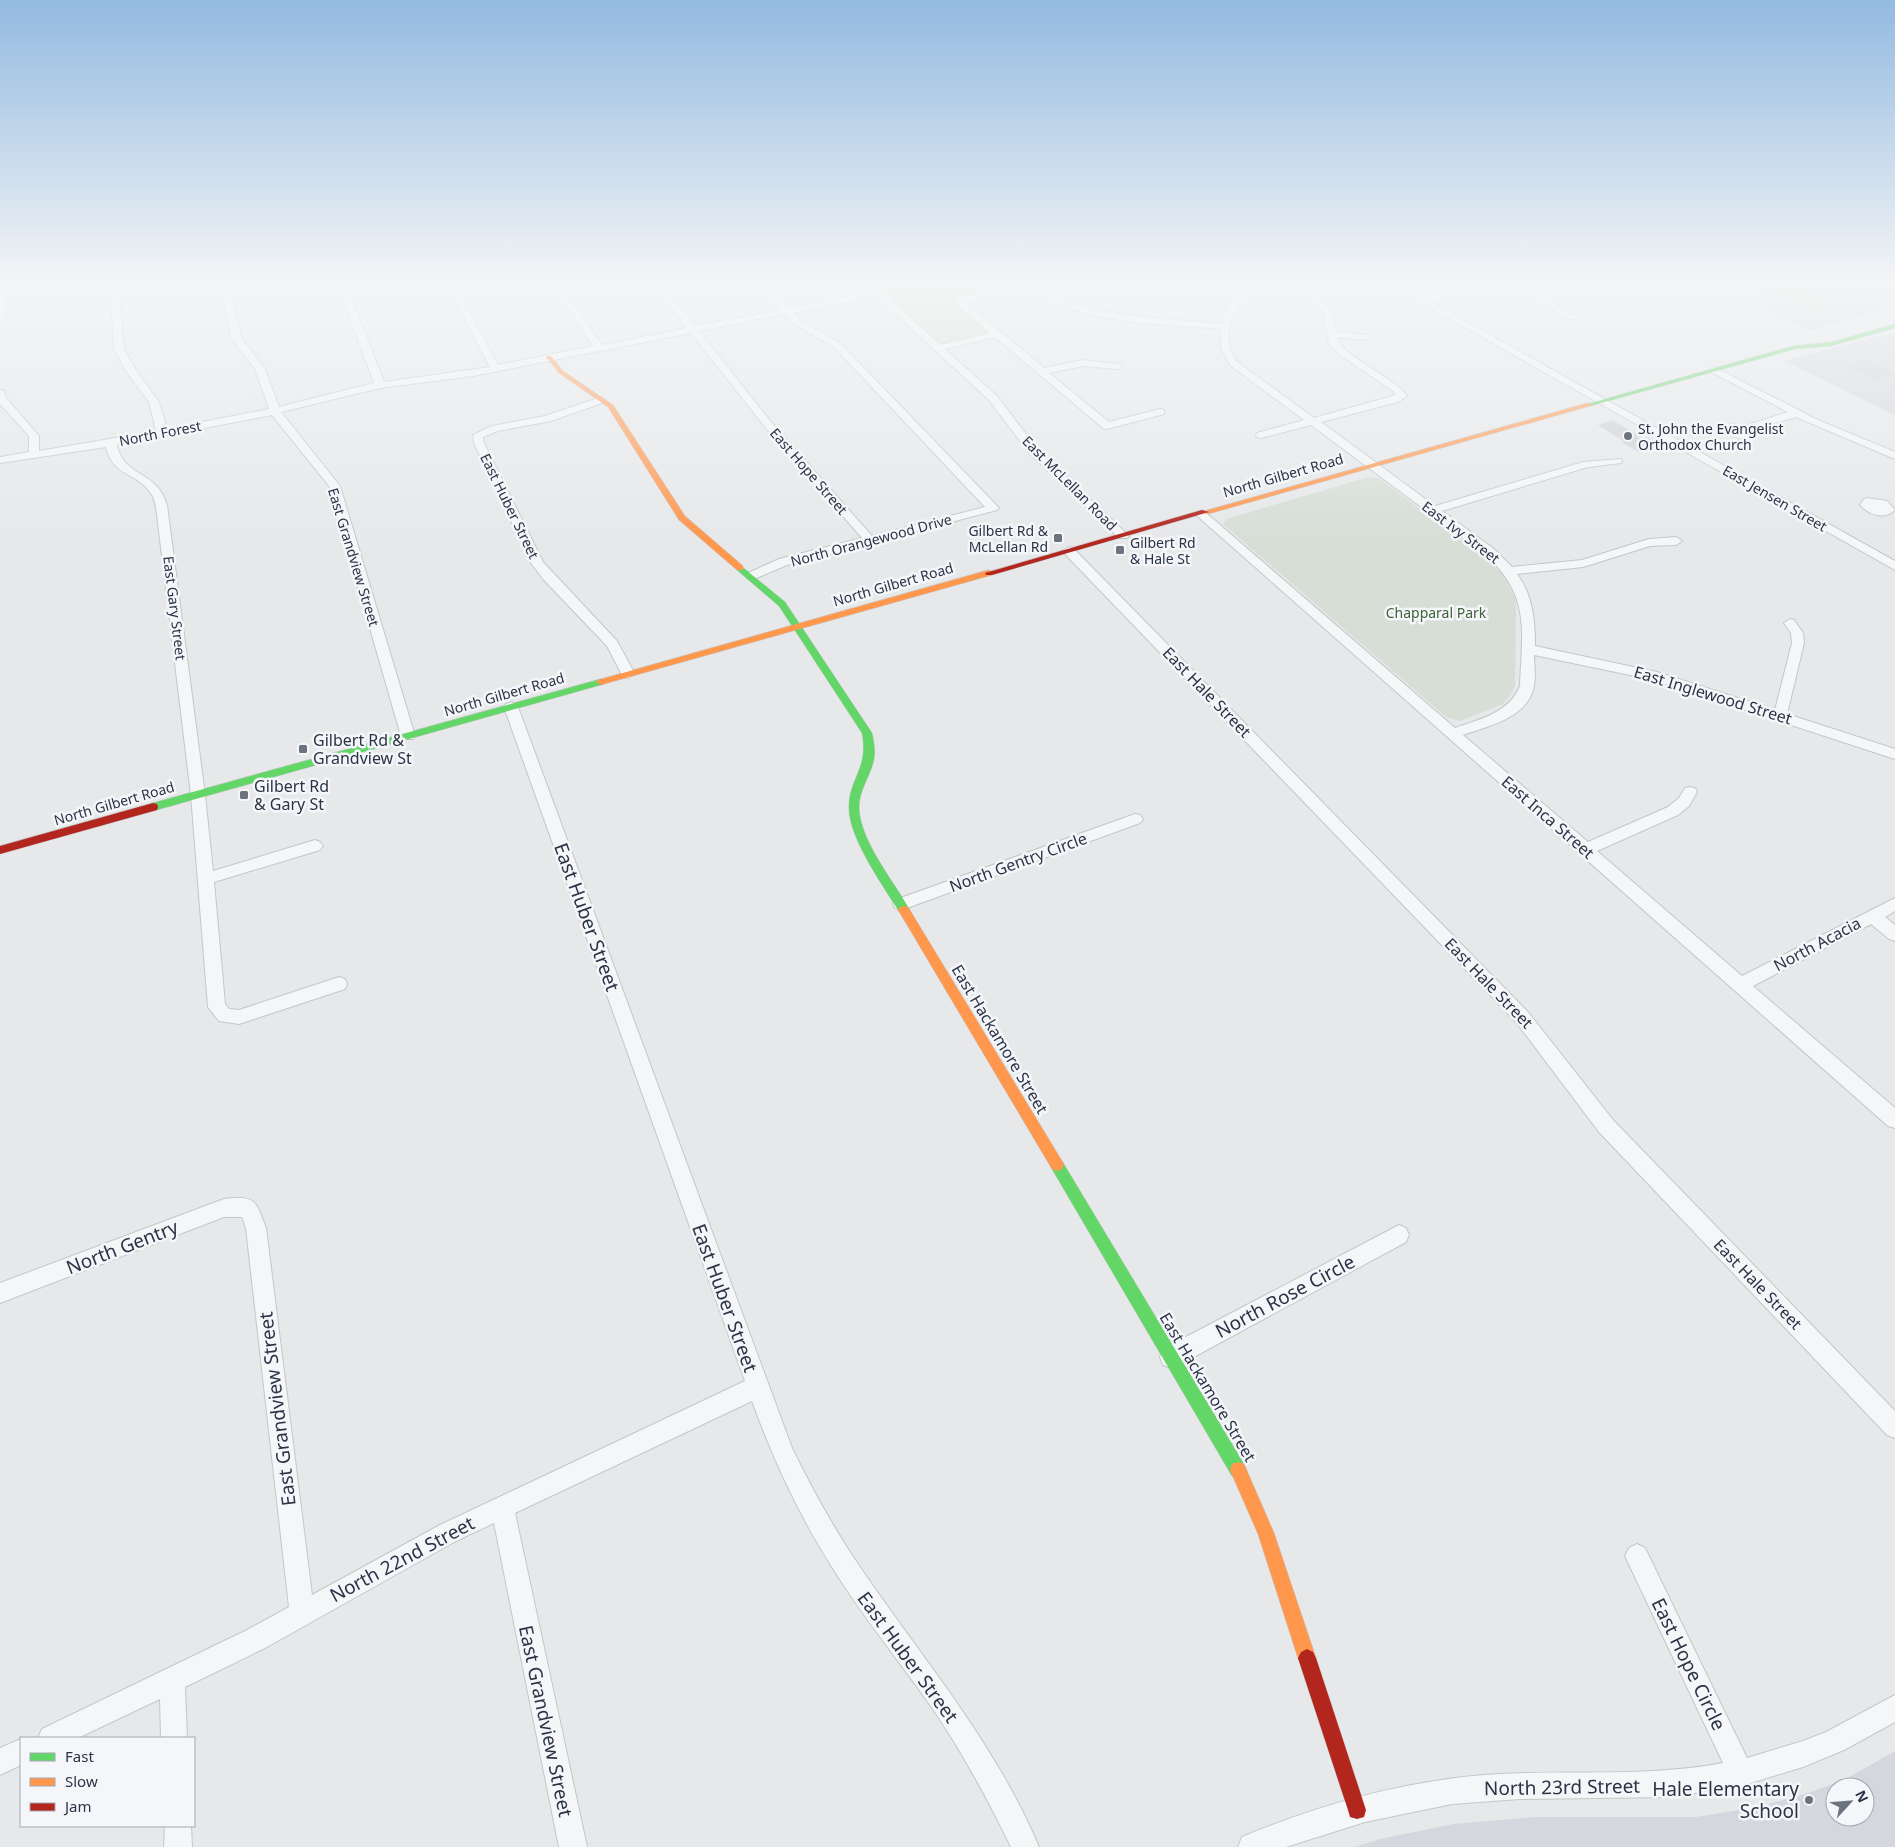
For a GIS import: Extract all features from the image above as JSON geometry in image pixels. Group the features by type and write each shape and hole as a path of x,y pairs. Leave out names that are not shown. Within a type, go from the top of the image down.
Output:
{"main road":[{"name":"East Hackamore Street","path":"560,370 611,406 616,412 682,518 752,576 782,604 870,740 871,760 856,797 854,817 862,837 1233,1460 1256,1507 1357,1810"},
{"name":"North Gilbert Road","path":"0,850 1713,370"}],"street":[{"path":"131,370 154,402 162,433"},
{"name":"East Grandview Street","path":"260,370 268,387 274,411 334,486 408,736"},
{"path":"374,370 380,385"},
{"name":"North Forest","path":"0,460 111,443 274,411 380,385 480,370"},
{"name":"East Hope Street","path":"725,370 810,474 868,539"},
{"name":"North Orangewood Drive","path":"752,576 784,562 993,508 861,370"},
{"name":"East McLellan Road","path":"962,370 997,402 1025,442 1045,463 1123,536"},
{"path":"1042,371 1046,370"},
{"name":"East Ivy Street","path":"1242,370 1490,552 1510,570 1520,587 1527,605 1527,686 1521,700 1516,706 1499,716 1452,734"},
{"path":"1261,435 1394,400 1402,396 1397,390 1368,370"},
{"name":"East Jensen Street","path":"1548,370 1895,566"},
{"path":"1714,370 1829,429 1895,456"},
{"path":"1042,371 1107,426 1160,412"},
{"path":"0,393 1,399 34,436 34,454"},
{"name":"East Huber Street","path":"601,400 555,416 496,428 478,435 479,443 537,563 612,644 628,674"},
{"path":"1748,428 1797,413"},
{"name":"East Gary Street","path":"111,443 112,456 118,465 144,480 154,489 160,501 198,795 216,1002 220,1012 225,1016 231,1017 247,1015 339,984"},
{"path":"1433,510 1587,464 1616,461"},
{"name":"East Inca Street","path":"1201,514 1895,1120"},
{"path":"1510,570 1583,563 1649,543 1676,541"},
{"name":"East Hale Street","path":"1069,551 1522,1017 1547,1047 1580,1096 1606,1126 1895,1427"},
{"path":"1780,716 1798,643 1797,633 1790,623"},
{"name":"East Inglewood Street","path":"1527,649 1649,674 1895,754"},
{"name":"East Huber Street","path":"511,707 787,1464 820,1526 865,1597 946,1707 967,1740 990,1778 1025,1847"},
{"path":"1585,850 1674,811 1684,802 1690,792"},
{"name":"North Gentry Circle","path":"901,904 1135,819"},
{"path":"206,879 315,846"},
{"name":"North Acacia","path":"1740,985 1895,904"},
{"path":"1872,916 1895,934"},
{"name":"North Gentry","path":"0,1293 213,1212 234,1206 245,1206"},
{"name":"East Grandview Street","path":"245,1206 250,1211 256,1228 302,1614"},
{"name":"North Rose Circle","path":"1171,1357 1399,1235"},
{"name":"North 22nd Street","path":"52,1737 172,1680 302,1614 417,1548 758,1387"},
{"name":"East Grandview Street","path":"502,1507 573,1847"},
{"name":"East Hope Circle","path":"1637,1556 1741,1773"},
{"path":"172,1680 174,1737"},
{"name":"North 23rd Street","path":"1252,1847 1298,1828 1357,1810 1413,1798 1475,1789 1529,1786 1635,1786 1741,1773 1812,1751 1859,1730 1895,1708"},
{"path":"0,1762 20,1752"},
{"path":"178,1827 178,1847"}],"shaded area":[{"path":"1803,370 1895,370 1895,415"},
{"name":"Hale Elementary School","path":"1895,1751 1895,1847 1355,1847 1380,1839 1454,1824 1534,1817 1695,1817 1758,1807 1825,1787 1825,1827 1875,1827 1875,1777 1850,1777"}],"green space":[{"name":"Chapparal Park","path":"1369,477 1380,479 1480,554 1502,574 1516,600 1515,686 1503,704 1460,721 1446,717 1223,524 1226,519"}],"building":[{"path":"1855,370 1889,370 1895,373 1875,380"},
{"name":"St. John the Evangelist Orthodox Church","path":"1612,420 1643,438 1647,437 1661,445 1639,452 1621,442 1624,441 1598,425"}],"traffic: fast":[{"path":"1588,405 1712,370"},
{"path":"740,568 782,604 867,733 869,745 868,763 858,788 854,807 855,818 859,831 873,859 904,910"},
{"path":"153,807 601,682"},
{"path":"1057,1165 1238,1470"}],"traffic: slow":[{"path":"560,370 611,406 682,518 740,568"},
{"path":"1205,512 1588,405"},
{"path":"601,682 989,573"},
{"path":"904,910 1057,1165"},
{"path":"1238,1470 1266,1533 1307,1658"}],"traffic: jam":[{"path":"989,573 1205,512"},
{"path":"0,850 153,807"},
{"path":"1307,1658 1357,1810"}],"place":[{"name":"St. John the Evangelist Orthodox Church","path":"1628,436"},
{"name":"Gilbert Rd & McLellan Rd","path":"1058,538"},
{"name":"Gilbert Rd & Hale St","path":"1120,550"},
{"name":"Gilbert Rd & Grandview St","path":"303,749"},
{"name":"Gilbert Rd & Gary St","path":"244,795"},
{"name":"Hale Elementary School","path":"1809,1800"}]}
